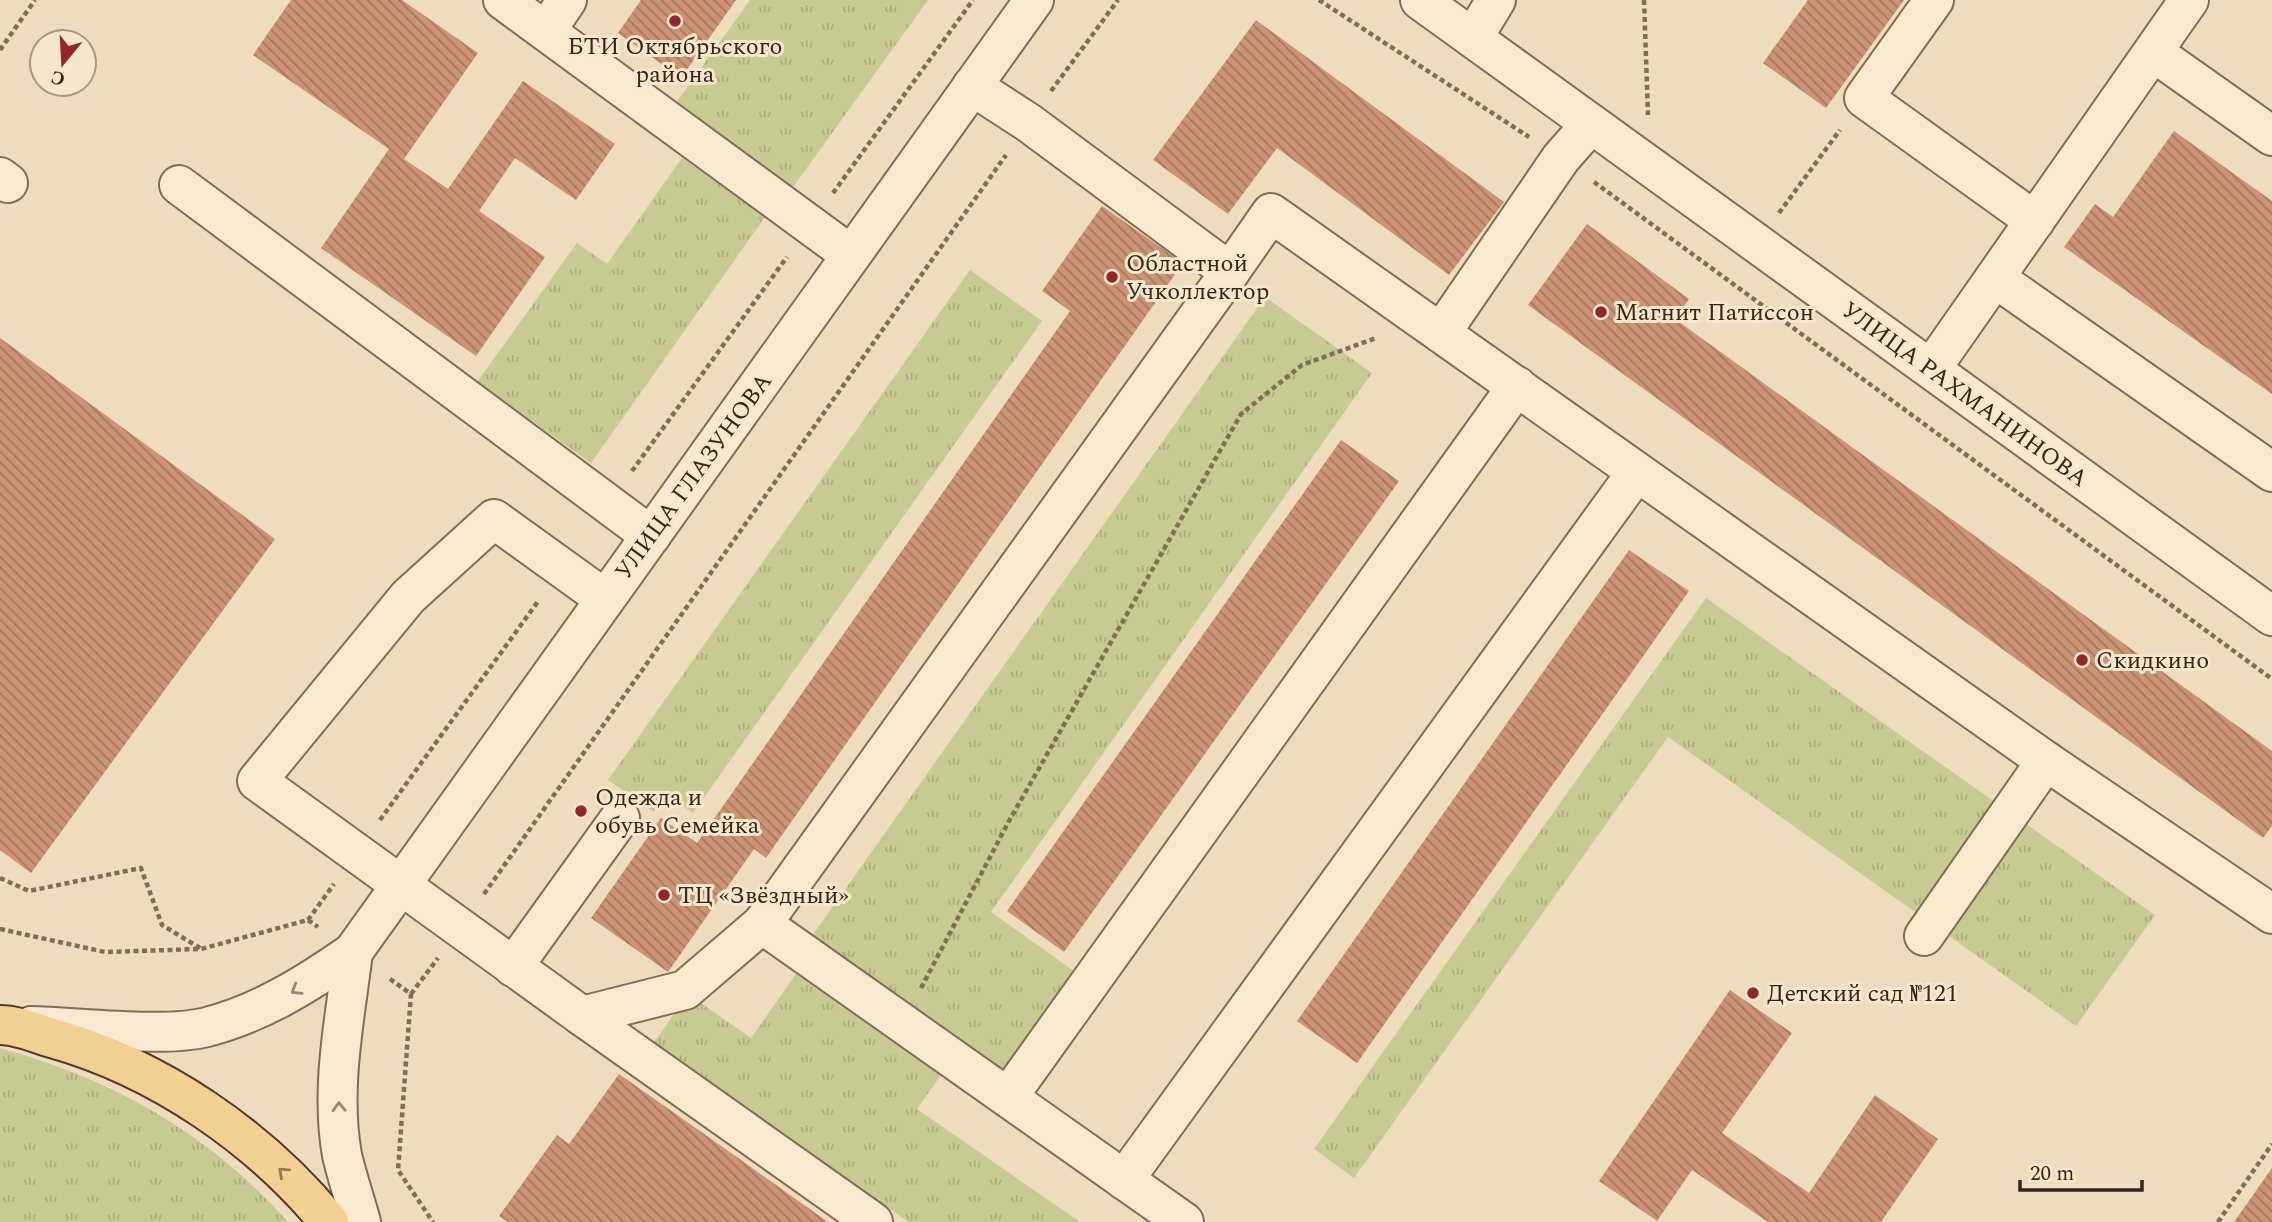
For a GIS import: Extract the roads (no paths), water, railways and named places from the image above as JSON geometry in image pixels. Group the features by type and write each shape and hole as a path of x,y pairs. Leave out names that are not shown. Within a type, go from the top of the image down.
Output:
{"main road":[{"path":"3,1024 114,1060 199,1106 250,1142 301,1188 329,1222"}],"street":[{"path":"503,0 851,256"},
{"path":"546,32 567,0"},
{"name":"УЛИЦА ГЛАЗУНОВА","path":"3,1024 160,1030 205,1028 290,995 353,953 1034,0"},
{"name":"УЛИЦА РАХМАНИНОВА","path":"1420,0 2272,616"},
{"path":"1473,38 1496,0"},
{"path":"1934,0 1864,98 2035,221"},
{"path":"1931,369 2189,0"},
{"path":"2153,52 2272,136"},
{"path":"972,86 1028,123 1230,272"},
{"path":"1441,333 1561,158 1591,124"},
{"path":"179,185 651,536"},
{"path":"582,1016 685,990 762,924 1271,213 2046,761 2272,914"},
{"path":"1995,278 2272,472"},
{"path":"1008,1097 1517,386"},
{"path":"1124,1180 1636,473"},
{"path":"605,599 494,519 408,597 257,780 461,926 513,967 873,1222"},
{"path":"1924,936 2046,761"},
{"path":"513,967 620,818"},
{"path":"762,924 1184,1222"},
{"name":"УЛИЦА ГЛАЗУНОВА","path":"353,953 338,1070 339,1113 342,1154 361,1222"}],"place":[{"name":"БТИ Октябрьского района","path":"675,21"},
{"name":"Областной Учколлектор","path":"1112,277"},
{"name":"Магнит Патиссон","path":"1601,312"},
{"name":"Скидкино","path":"2082,660"},
{"name":"Одежда и обувь Семейка","path":"581,811"},
{"name":"ТЦ «Звёздный»","path":"664,895"},
{"name":"Детский сад №121","path":"1753,993"}]}
